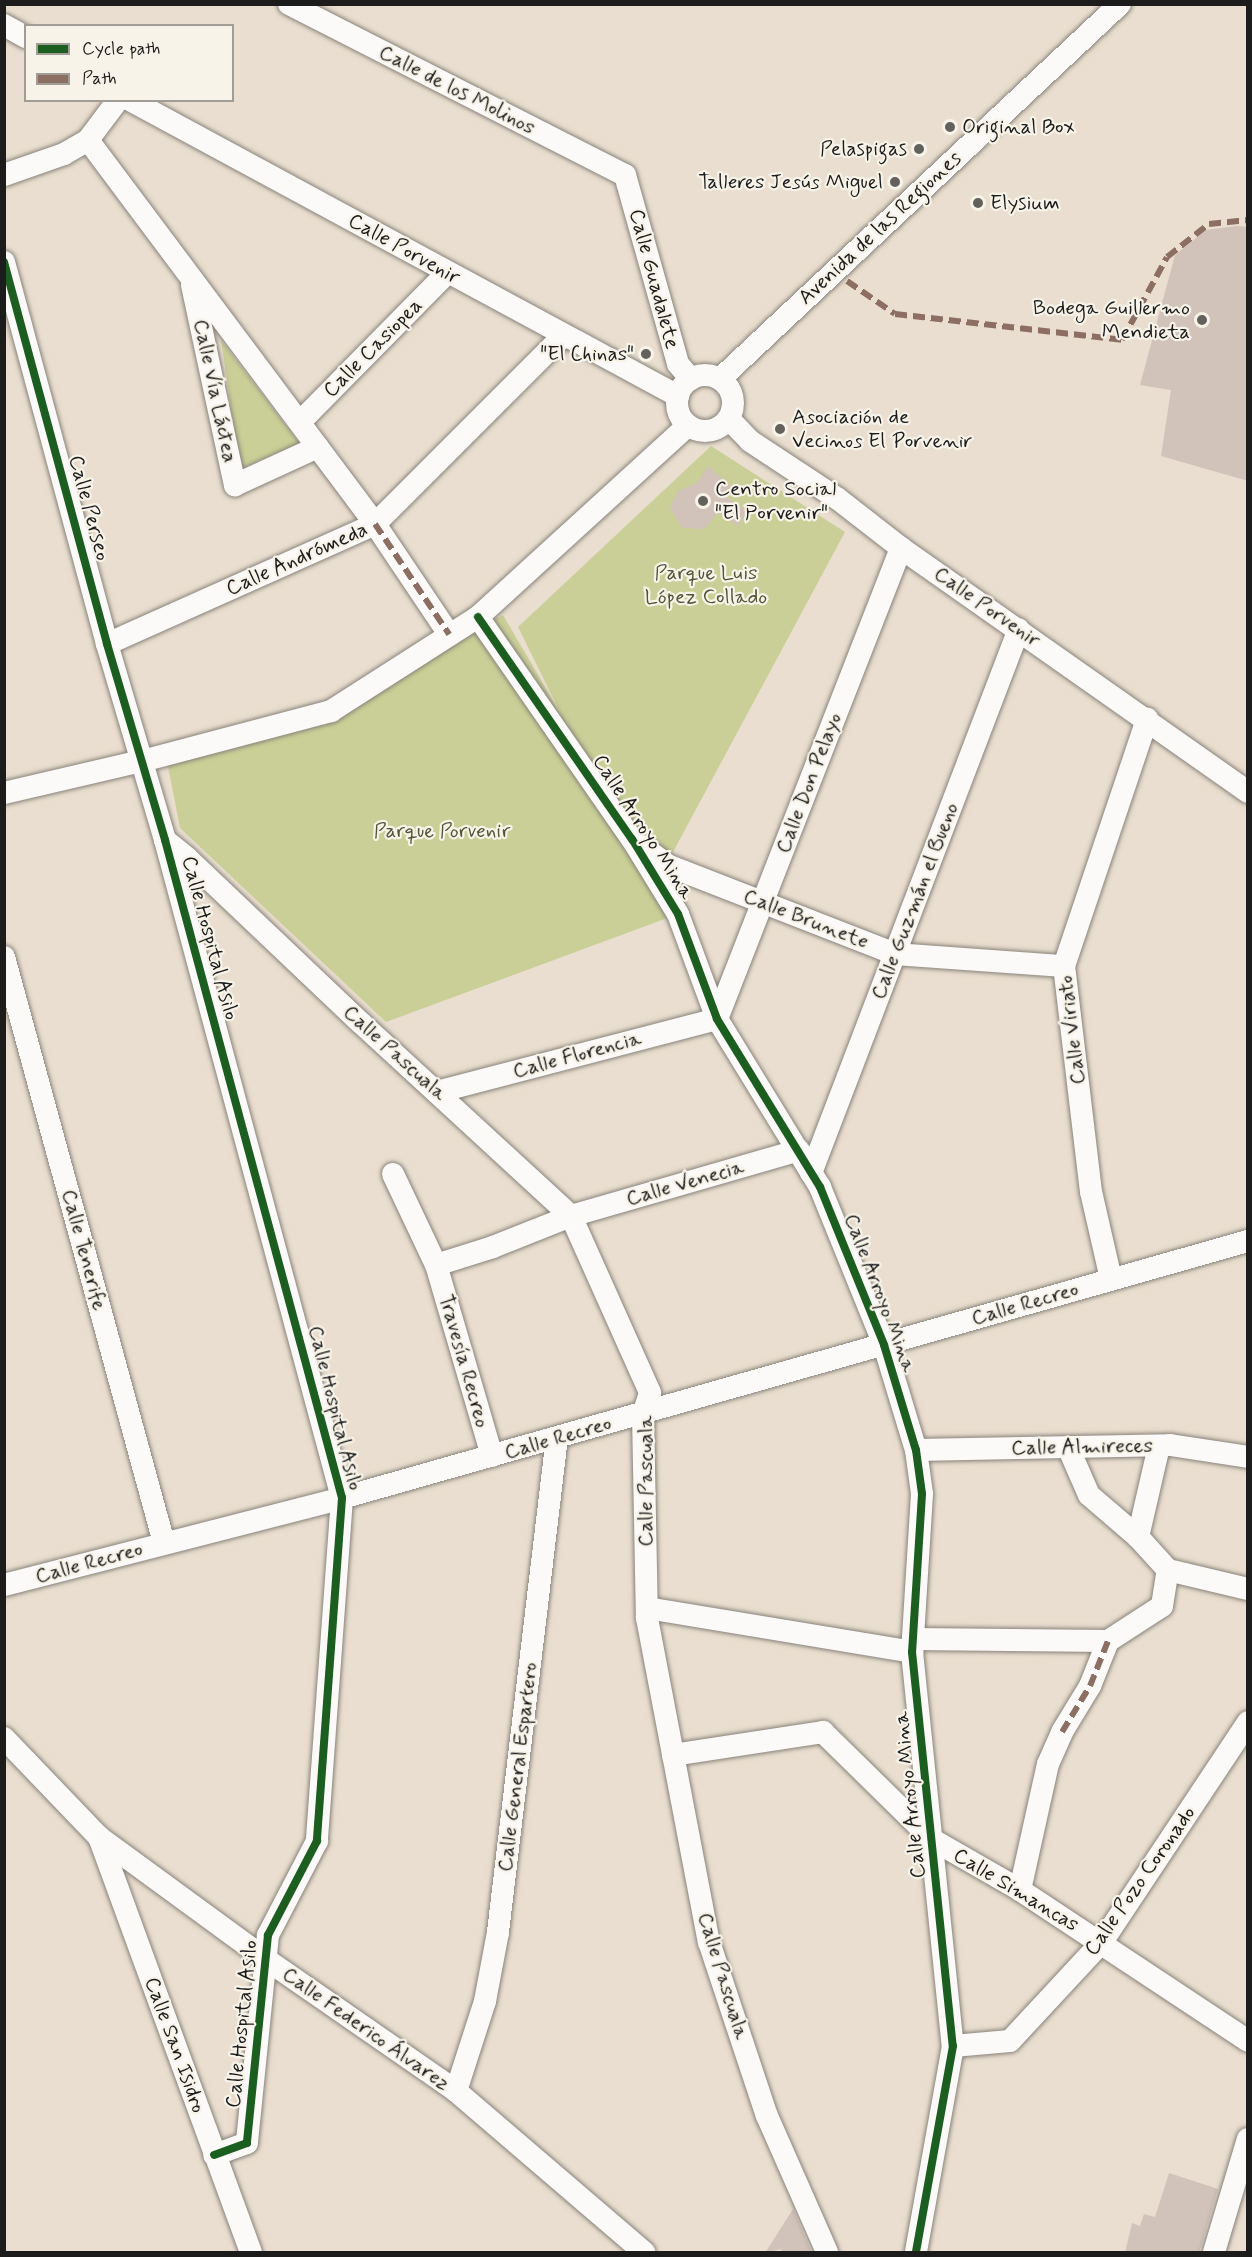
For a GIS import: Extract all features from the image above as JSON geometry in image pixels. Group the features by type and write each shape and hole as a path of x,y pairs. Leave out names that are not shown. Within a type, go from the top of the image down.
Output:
{"street":[{"name":"Calle de los Molinos","path":"289,4 626,175"},
{"name":"Avenida de las Regiones","path":"720,379 1120,4"},
{"path":"4,25 24,37"},
{"path":"4,174 64,154 88,140 116,102"},
{"name":"Calle Porvenir","path":"134,102 563,336 684,388"},
{"name":"Calle Vía Láctea","path":"88,140 375,524 449,634"},
{"name":"Calle Guadalete","path":"626,175 684,388"},
{"name":"Calle Perseo","path":"4,262 107,644 142,761"},
{"name":"Calle Casiopea","path":"300,422 447,273"},
{"name":"Calle Vía Láctea","path":"191,277 235,485 318,447"},
{"name":"Calle Andrómeda","path":"107,644 375,524 563,336"},
{"path":"702,375 720,379 727,385 733,397 734,407 729,419 715,430 705,432 687,426 681,418 684,388 702,375"},
{"name":"Calle Porvenir","path":"729,419 750,441 838,499 901,548 1248,792"},
{"path":"4,793 142,761 331,711 478,616 687,426"},
{"name":"Calle Don Pelayo","path":"717,1018 901,548"},
{"name":"Calle Arroyo Mina","path":"478,616 632,839 678,914 717,1018 820,1187 884,1346 916,1450 922,1494 913,1646 953,2046 916,2253"},
{"name":"Calle Guzmán el Bueno","path":"811,1173 1019,629"},
{"name":"Calle Viriato","path":"1111,1279 1091,1192 1064,966 1147,719"},
{"name":"Calle Hospital Asilo","path":"142,761 342,1498 317,1841 268,1935 247,2143 214,2155"},
{"name":"Calle Brunete","path":"632,839 667,865 895,954 1064,966"},
{"name":"Calle Pascuala","path":"165,840 571,1216 650,1393 643,1414 647,1608 709,1942 767,2116 827,2253"},
{"name":"Calle Tenerife","path":"4,957 164,1543"},
{"name":"Calle Florencia","path":"437,1092 717,1018"},
{"name":"Calle Venecia","path":"571,1216 799,1150"},
{"name":"Travesía Recreo","path":"393,1174 436,1265 492,1456"},
{"name":"Travesía Recreo","path":"436,1265 493,1247 571,1216"},
{"name":"Calle Recreo","path":"4,1585 342,1498 1248,1241"},
{"name":"Calle General Espartero","path":"456,2091 485,2001 498,1932 557,1438"},
{"name":"Calle Almireces","path":"916,1450 1170,1445 1248,1456"},
{"path":"1138,1537 1159,1446"},
{"path":"1068,1447 1089,1495 1138,1537 1168,1570 1248,1588"},
{"path":"647,1608 913,1646 1108,1641 1162,1606 1168,1570"},
{"path":"1020,1890 1048,1764 1062,1732 1090,1686 1108,1641"},
{"name":"Calle Pozo Coronado","path":"953,2046 1010,2041 1102,1942 1246,1730"},
{"name":"Calle Simancas","path":"673,1755 823,1732 933,1840 1020,1890 1102,1942 1248,2041"},
{"name":"Calle Federico Álvarez","path":"4,1738 99,1836 267,1960 456,2091 644,2253"},
{"name":"Calle San Isidro","path":"99,1836 251,2253"},
{"path":"1214,2253 1248,2139"}],"green space":[{"path":"221,340 299,443 240,469"},
{"name":"Parque Porvenir","path":"711,446 845,532 673,852 633,839 678,914 386,1022 180,828 168,766 331,711 503,615 562,716 518,627"}],"building":[{"name":"Bodega Guillermo Mendieta","path":"1248,227 1248,481 1161,456 1171,390 1140,385 1175,255 1206,230"},
{"name":"Centro Social \"El Porvenir\"","path":"708,466 732,487 724,495 747,511 738,526 718,513 704,529 682,528 670,507 678,491 697,483"},
{"path":"1169,2173 1218,2189 1199,2253 1125,2253 1132,2223 1140,2226 1144,2214 1155,2217"},
{"path":"793,2209 812,2253 783,2253 781,2249 765,2253"}],"marked path":[{"path":"847,281 895,314 1122,340 1167,257 1209,224 1248,220"},
{"path":"375,524 449,634"},
{"path":"1062,1732 1090,1686 1108,1641"}],"cycle path":[{"path":"4,262 107,644 165,840 342,1498 317,1841 268,1935 247,2143 214,2155"},
{"path":"478,617 632,839 678,914 717,1019 820,1187 884,1345 916,1450 922,1494 912,1652 953,2046 916,2252"}],"place":[{"name":"Original Box","path":"950,127"},
{"name":"Pelaspigas","path":"919,149"},
{"name":"Talleres Jesús Miguel","path":"895,182"},
{"name":"Elysium","path":"978,203"},
{"name":"Bodega Guillermo Mendieta","path":"1202,320"},
{"name":"\"El Chinas\"","path":"646,354"},
{"name":"Asociación de Vecinos El Porvenir","path":"780,429"},
{"name":"Centro Social \"El Porvenir\"","path":"703,501"}],"park label":[{"name":"Parque Luis López Collado","path":"706,585"}]}
